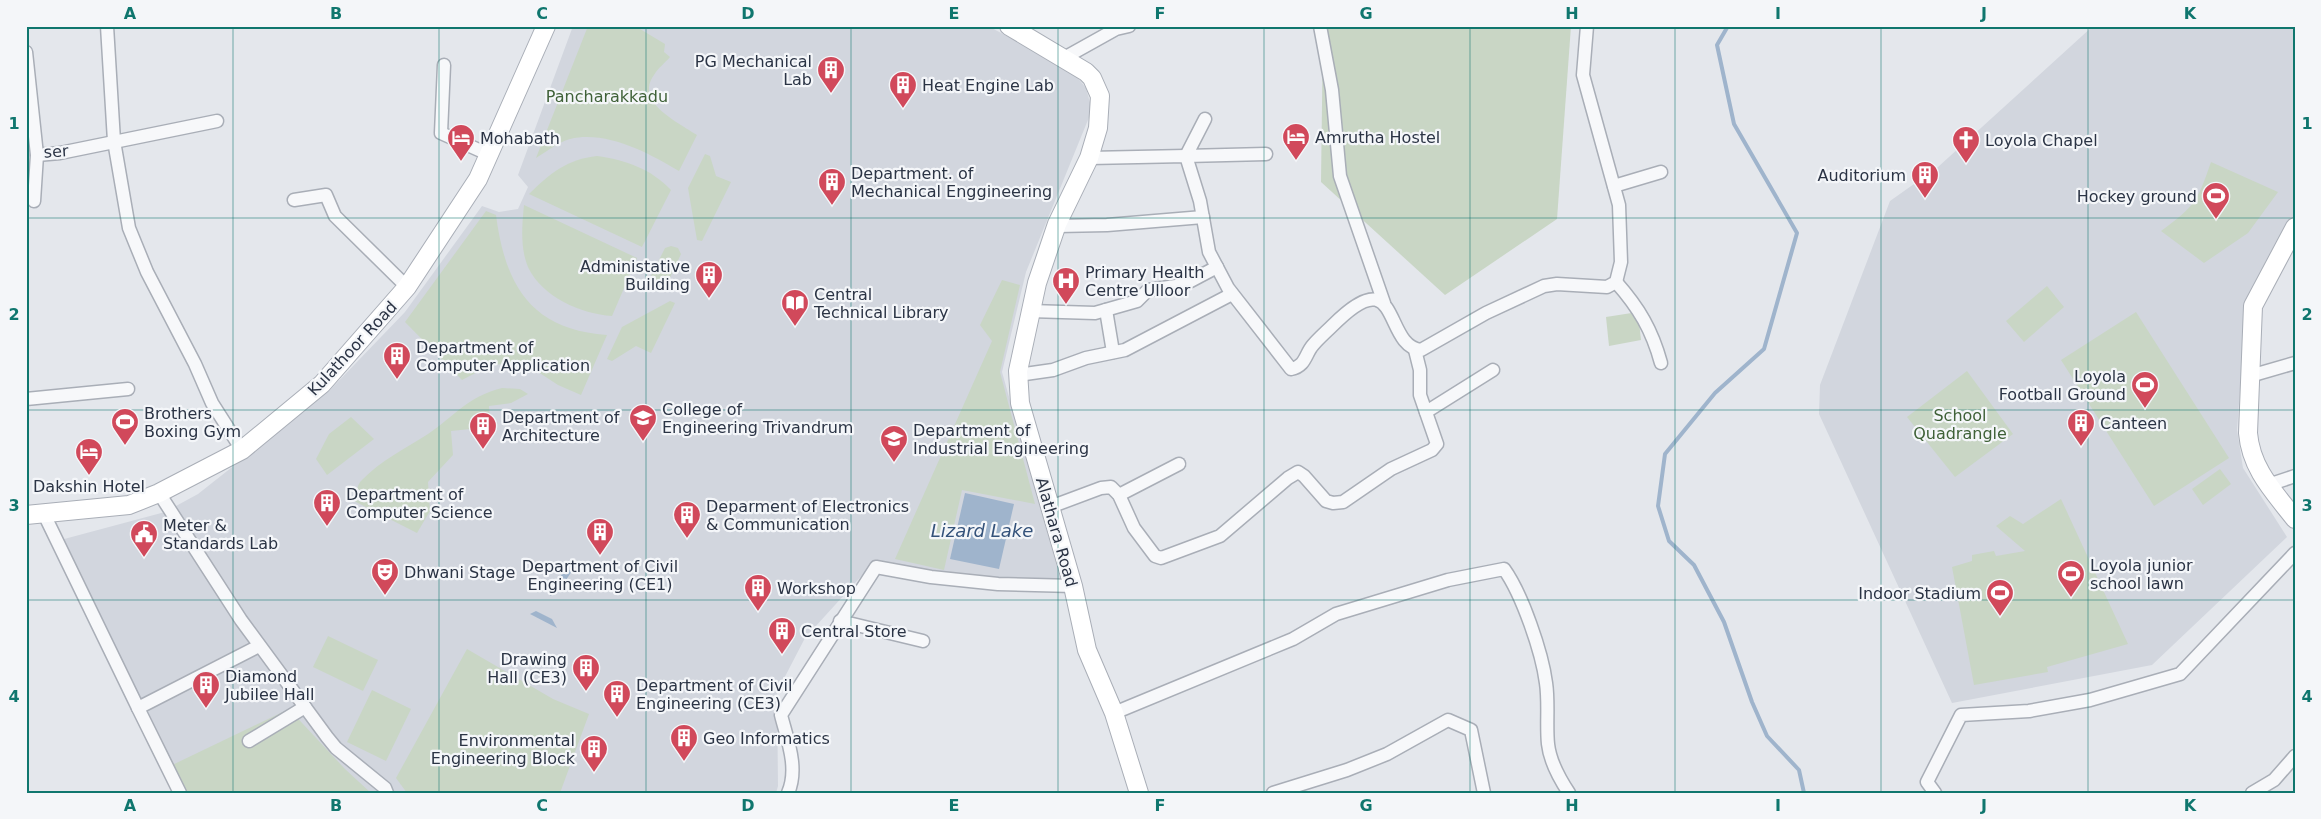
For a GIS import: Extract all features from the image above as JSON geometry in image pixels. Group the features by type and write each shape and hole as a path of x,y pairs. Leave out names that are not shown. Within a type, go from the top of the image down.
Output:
{"main road":[{"name":"Kulathoor Road","path":"34,513 129,505 159,493 242,450 322,384 407,287 478,179 546,26"},
{"name":"Alathara Road","path":"1008,26 1086,72 1092,78 1099,92 1098,128 1089,158 1057,226 1030,311 1018,375 1020,403 1073,586 1088,650 1114,713 1139,793"},
{"path":"2295,227 2253,306 2250,376 2250,448 2259,473 2295,519"}],"street":[{"path":"107,26 114,142 129,228 143,264 195,364 212,403 242,450"},
{"path":"1064,58 1116,29 1130,26"},
{"path":"1050,507 1101,488 1111,487 1119,495 1134,528 1151,551 1155,556 1166,557 1220,536 1298,472 1304,476 1326,501 1333,503 1343,502 1391,469 1432,450 1438,444 1420,395 1420,370 1415,350 1403,337 1384,303 1340,176 1332,90 1320,26"},
{"path":"1415,350 1428,348 1486,313 1544,286 1557,284 1607,287 1616,282 1621,262 1619,205 1583,75 1587,26"},
{"name":"ser","path":"26,52 37,155 114,142 217,121"},
{"path":"444,65 441,134 490,155"},
{"path":"1205,119 1186,156 1203,217 1209,252 1232,294 1291,369 1304,362 1312,347 1339,319 1359,303 1374,300 1384,303"},
{"path":"1089,158 1266,154"},
{"path":"34,201 37,155"},
{"path":"1614,186 1661,172"},
{"path":"294,200 326,196 335,216 407,287"},
{"path":"1057,226 1107,225 1203,217"},
{"path":"1030,311 1094,314 1137,301 1148,290 1183,285 1217,267"},
{"path":"1616,282 1632,300 1654,337 1661,363"},
{"path":"1018,375 1053,370 1086,358 1125,350 1232,294"},
{"path":"1106,310 1113,352"},
{"path":"2250,376 2295,363"},
{"path":"1426,412 1493,370"},
{"path":"26,399 128,390"},
{"path":"1119,495 1179,464"},
{"path":"2268,485 2295,476"},
{"path":"159,493 259,646 336,748 384,788 387,793"},
{"path":"34,513 138,708 180,793"},
{"path":"1935,793 1927,782 1961,715 2029,710 2090,700 2180,674 2294,554"},
{"path":"788,793 793,782 791,755 781,715 876,567 931,577 998,584 1073,586"},
{"path":"1114,713 1293,639 1336,614 1448,580 1504,569 1511,579 1536,642 1546,683 1548,744 1551,758 1568,793"},
{"path":"840,621 923,641"},
{"path":"138,708 259,646"},
{"path":"249,741 305,707"},
{"path":"1273,793 1347,770 1387,754 1448,720 1471,730 1484,793"},
{"path":"2252,793 2274,780 2295,756"}],"shaded area":[{"name":"College of Engineering Trivandrum","path":"573,26 988,26 1072,71 1086,88 1092,110 1026,272 1002,372 1061,581 948,575 875,561 805,638 777,692 778,786 776,793 184,793 53,542 165,512 198,494 330,390 405,312 482,206 499,212 518,209 528,187 518,175"},
{"path":"2093,26 2295,26 2295,214 2246,308 2237,430 2243,468 2287,537 2152,665 1952,703 1819,414 1820,385 1890,201 1938,167"}],"green space":[{"name":"Pancharakkadu","path":"588,26 635,26 665,44 664,52 670,57 654,75 649,85 650,94 654,103 661,111 697,135 679,171 627,145 598,138 584,137 566,140 536,158"},
{"path":"1323,26 1571,26 1557,219 1445,295 1321,182"},
{"path":"705,154 710,156 716,176 731,182 702,241 697,240 688,188"},
{"path":"597,156 628,163 646,171 671,190 642,247 529,194 560,168 577,160"},
{"name":"Hockey ground","path":"2211,162 2278,192 2248,233 2204,263 2161,231 2182,215 2194,202"},
{"path":"524,205 637,258 612,316 600,315 575,308 553,295 534,278 525,260 522,228"},
{"path":"486,211 496,215 506,263 526,299 541,313 559,324 581,331 607,335 581,395 558,385 532,368 518,363 491,365 462,380 405,322"},
{"path":"671,246 678,248 681,254 666,286 656,286 650,278 665,248"},
{"path":"1002,280 1020,285 1000,372 1035,504 962,490 944,570 895,559 992,341 980,325"},
{"path":"2047,286 2064,307 2024,342 2006,321"},
{"path":"670,301 675,303 651,353 636,346 612,361 607,359 622,327"},
{"path":"1638,312 1641,340 1609,346 1606,317"},
{"name":"Loyola Football Ground","path":"2136,312 2229,458 2154,506 2061,360"},
{"name":"School Quadrangle","path":"1967,371 2013,434 1955,477 1907,417"},
{"path":"502,388 520,389 528,394 511,403 489,406 490,427 451,431 453,455 428,482 430,511 417,533 354,501 360,482 369,473 438,427 462,407 480,396"},
{"path":"351,417 374,439 327,475 316,459 329,434"},
{"path":"2220,469 2231,484 2203,505 2192,489"},
{"path":"2061,499 2128,644 2047,667 2048,672 1974,685 1952,567 1972,561 1972,555 1994,551 1996,556 2025,551 1996,526 2010,516 2023,524"},
{"path":"328,636 378,660 363,691 313,667"},
{"path":"467,649 553,699 589,714 560,793 407,793 396,778"},
{"path":"372,690 411,709 386,761 347,742"},
{"path":"289,709 345,769 371,793 184,793 168,767"}],"water":[{"name":"Lizard Lake","path":"965,493 1014,504 999,569 950,559"},
{"path":"565,568 572,571 558,592 550,596"},
{"path":"536,611 552,619 557,628 530,614"}],"waterway":[{"path":"1728,26 1717,45 1734,124 1797,233 1764,349 1715,393 1665,454 1658,506 1669,541 1694,565 1724,622 1752,702 1767,736 1799,770 1804,793"}],"place":[{"name":"PG Mechanical Lab","path":"831,94"},
{"name":"Heat Engine Lab","path":"903,109"},
{"name":"Amrutha Hostel","path":"1296,161"},
{"name":"Mohabath","path":"461,162"},
{"name":"Loyola Chapel","path":"1966,164"},
{"name":"Auditorium","path":"1925,199"},
{"name":"Department. of Mechanical Enggineering","path":"832,206"},
{"name":"Hockey ground","path":"2216,220"},
{"name":"Administative Building","path":"709,299"},
{"name":"Primary Health Centre Ulloor","path":"1066,305"},
{"name":"Central Technical Library","path":"795,327"},
{"name":"Department of Computer Application","path":"397,380"},
{"name":"Loyola Football Ground","path":"2145,409"},
{"name":"College of Engineering Trivandrum","path":"643,442"},
{"name":"Brothers Boxing Gym","path":"125,446"},
{"name":"Canteen","path":"2081,447"},
{"name":"Department of Architecture","path":"483,450"},
{"name":"Department of Industrial Engineering","path":"894,463"},
{"name":"Dakshin Hotel","path":"89,476"},
{"name":"Department of Computer Science","path":"327,527"},
{"name":"Deparment of Electronics & Communication","path":"687,539"},
{"name":"Department of Civil Engineering (CE1)","path":"600,556"},
{"name":"Meter & Standards Lab","path":"144,558"},
{"name":"Dhwani Stage","path":"385,596"},
{"name":"Loyola junior school lawn","path":"2071,598"},
{"name":"Workshop","path":"758,612"},
{"name":"Indoor Stadium","path":"2000,617"},
{"name":"Central Store","path":"782,655"},
{"name":"Drawing Hall (CE3)","path":"586,692"},
{"name":"Diamond Jubilee Hall","path":"206,709"},
{"name":"Department of Civil Engineering (CE3)","path":"617,718"},
{"name":"Geo Informatics","path":"684,762"},
{"name":"Environmental Engineering Block","path":"594,773"}]}
